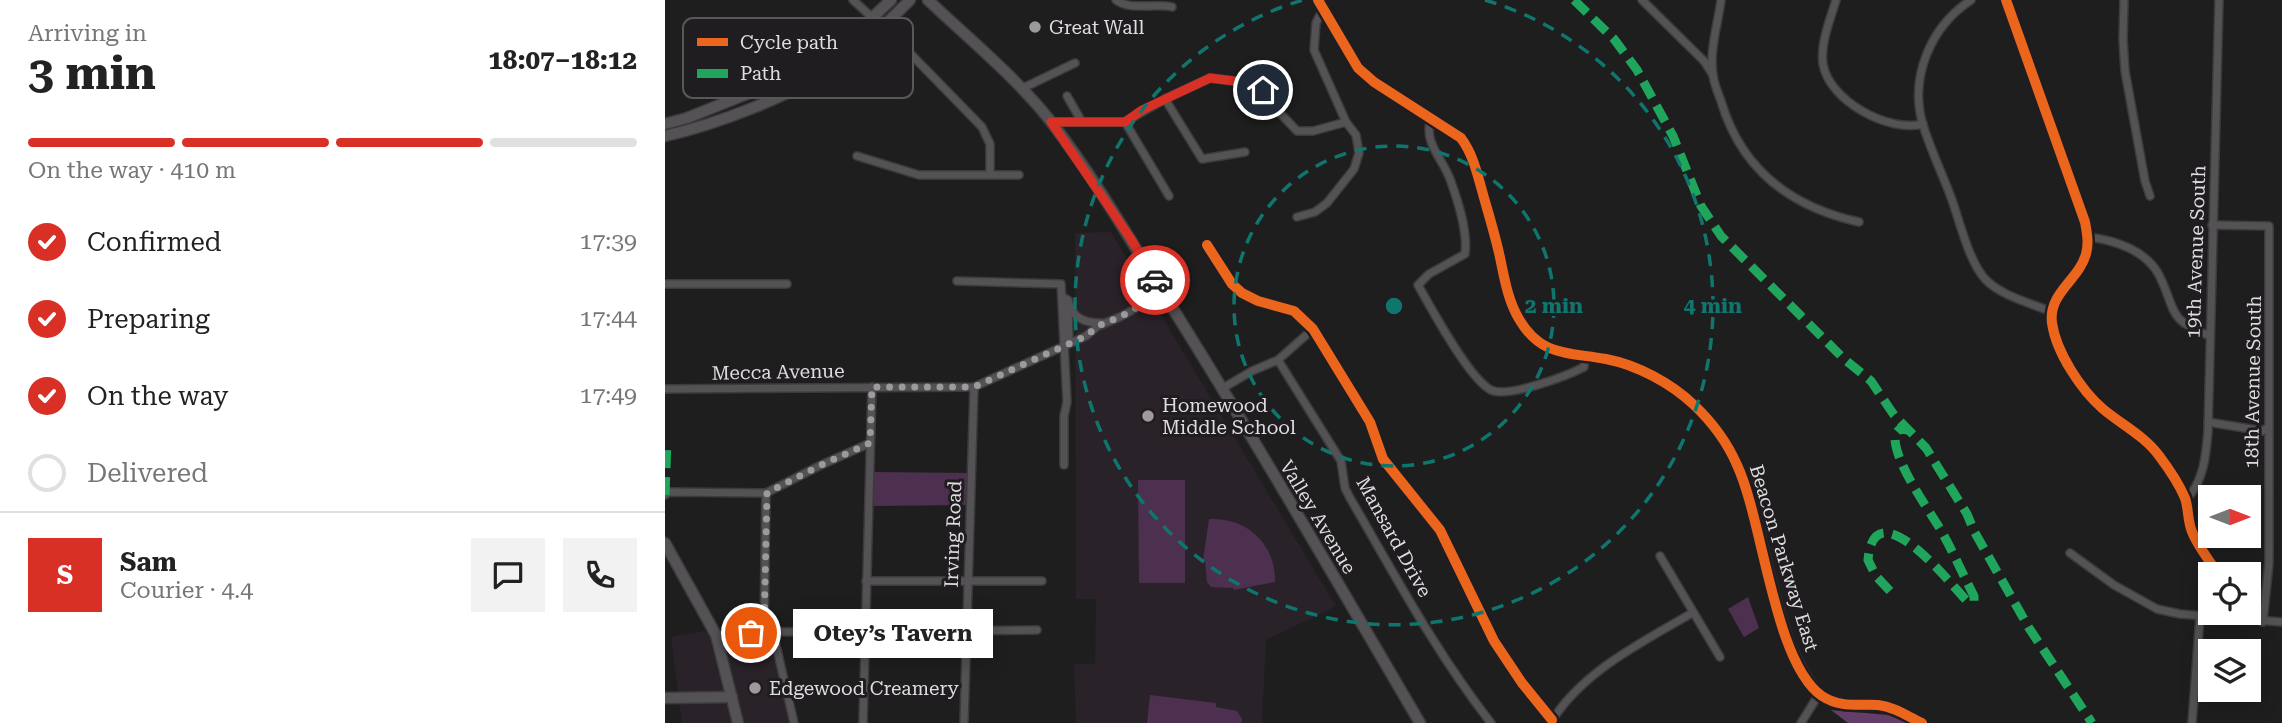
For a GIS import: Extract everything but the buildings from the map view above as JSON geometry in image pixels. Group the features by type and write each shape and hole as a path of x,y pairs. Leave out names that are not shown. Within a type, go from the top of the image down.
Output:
{"main road":[{"path":"872,18 891,0"},
{"path":"891,18 910,0"},
{"name":"Valley Avenue","path":"928,0 1021,89 1051,122 1131,239 1223,388 1420,723"},
{"name":"Beacon Parkway East","path":"1321,4 1358,68 1374,82 1461,138 1471,150 1511,301 1519,319 1533,337 1564,354 1607,359 1661,380 1692,403 1721,435 1738,465 1747,491 1785,637 1804,677 1819,694"},
{"path":"665,124 737,98"},
{"path":"665,136 693,129 771,98"},
{"path":"665,543 716,635 739,723"},
{"path":"665,698 732,697"}],"street":[{"path":"853,0 870,18"},
{"path":"1116,0 1122,4 1162,2 1172,7"},
{"path":"1642,0 1704,61 1713,75"},
{"path":"1721,0 1713,75 1727,124 1736,141 1761,172 1782,191 1836,217 1859,222"},
{"path":"1836,0 1823,47 1823,65 1840,97 1856,108 1881,119 1913,127 1923,124"},
{"path":"1971,0 1948,18 1923,60 1919,87 1923,124 1971,252 1983,276 2002,291 2052,312"},
{"path":"2006,0 2088,237 2087,253 2079,270 2060,291 2052,312 2052,324 2058,342 2078,381 2102,408 2145,439 2159,456 2186,500 2187,516 2193,534 2210,562"},
{"path":"2124,0 2125,71 2150,196"},
{"name":"19th Avenue South","path":"2186,500 2199,481 2205,460 2208,422 2220,0"},
{"path":"1297,217 1314,212 1327,202 1354,169 1359,153 1356,135 1346,122 1314,50 1321,4"},
{"path":"913,56 982,127 991,144 991,174"},
{"path":"1021,89 1075,63"},
{"path":"1051,122 1125,122 1210,78 1242,82 1265,91 1297,131 1313,131 1346,122"},
{"path":"1067,96 1082,122"},
{"path":"1165,99 1202,159 1245,152"},
{"path":"1431,119 1427,130 1430,142 1450,179 1467,240 1465,254 1429,274 1418,285 1477,380 1493,391 1511,391 1569,375 1584,367 1585,357"},
{"path":"1125,122 1169,196"},
{"path":"857,156 919,175 1019,175"},
{"name":"18th Avenue South","path":"2212,225 2269,226 2269,563 2263,622"},
{"path":"2088,237 2113,241 2148,261 2158,274 2175,315 2190,328 2210,335"},
{"path":"1207,245 1232,284 1242,293 1258,301 1294,311 1313,329 1370,422 1383,459 1440,530 1494,640 1551,721 1584,683 1606,665 1692,613"},
{"path":"957,281 1058,282 1063,287 1069,339 1066,344 1064,465"},
{"path":"665,284 787,284"},
{"name":"Mecca Avenue","path":"665,389 974,387 1079,339 1163,293"},
{"path":"1065,299 1078,318 1087,322 1105,323"},
{"path":"1223,388 1278,360 1313,329"},
{"name":"Mansard Drive","path":"1278,360 1341,461 1345,488 1350,498 1429,633 1461,685 1492,723"},
{"path":"863,723 872,387"},
{"name":"Irving Road","path":"964,723 974,387"},
{"path":"2208,422 2263,431 2267,428"},
{"path":"665,495 669,492 767,493 870,443"},
{"path":"767,493 768,632 795,723"},
{"path":"2070,553 2114,585 2157,609 2198,616"},
{"path":"1660,556 1720,657"},
{"path":"866,581 1042,580"},
{"path":"2263,622 2282,622"},
{"path":"2192,723 2199,625"},
{"path":"716,635 1037,629"},
{"path":"1801,723 1819,694 1834,703 1879,705 1900,711 1922,723"}],"shaded area":[{"name":"Homewood Middle School","path":"1111,232 1336,606 1266,640 1262,723 1076,723 1074,664 1095,664 1096,599 1076,599 1075,233"},
{"path":"874,472 968,473 967,505 874,506"},
{"path":"1138,480 1185,480 1185,583 1139,583"},
{"path":"1209,519 1235,523 1257,536 1270,556 1275,582 1234,590 1211,587 1207,582 1203,560"},
{"path":"1748,597 1759,628 1744,637 1728,609"},
{"path":"704,631 714,636 771,634 792,723 682,723 671,637"},
{"path":"1150,695 1216,703 1216,707 1237,711 1242,719 1241,723 1147,723"},
{"path":"1831,710 1889,715 1907,723 1848,723"}],"marked path":[{"path":"1574,0 1614,39 1637,70 1673,136 1701,206 1721,236 1843,358 1871,381 1894,415 1926,448 1967,514 2029,628 2092,723"},
{"path":"1890,591 1876,576 1868,560 1873,540 1884,533 1897,536 1913,546 1966,600 1974,601 1948,544 1900,459 1895,435 1900,429 1908,430"},
{"path":"665,495 667,441"}],"cycle path":[{"path":"1318,0 1358,68 1374,82 1461,138 1465,144 1477,174 1509,295 1527,331 1546,347 1557,351 1618,362 1653,376 1685,397 1719,433 1737,465 1746,489 1781,623 1792,654 1806,679 1829,700 1842,704 1884,706 1922,723"},
{"path":"2006,0 2085,222 2088,242 2082,263 2055,303 2052,312 2054,334 2071,370 2095,401 2147,443 2167,466 2185,498 2195,539 2210,562"},
{"path":"1207,245 1232,284 1242,293 1258,301 1294,311 1313,329 1370,422 1383,459 1440,530 1494,641 1522,683 1552,720"}],"way so far":[{"path":"751,633 764,632 767,493 870,443 872,387 974,387 998,378 1086,336 1098,326 1163,293 1155,280"}],"place":[{"name":"Great Wall","path":"1035,27"},
{"name":"Homewood Middle School","path":"1148,416"},
{"name":"Otey’s Tavern","path":"751,633"},
{"name":"Edgewood Creamery","path":"755,688"}],"route":[{"path":"1155,280 1131,239 1051,122 1125,122 1142,110 1210,78 1242,82 1263,90"}]}
